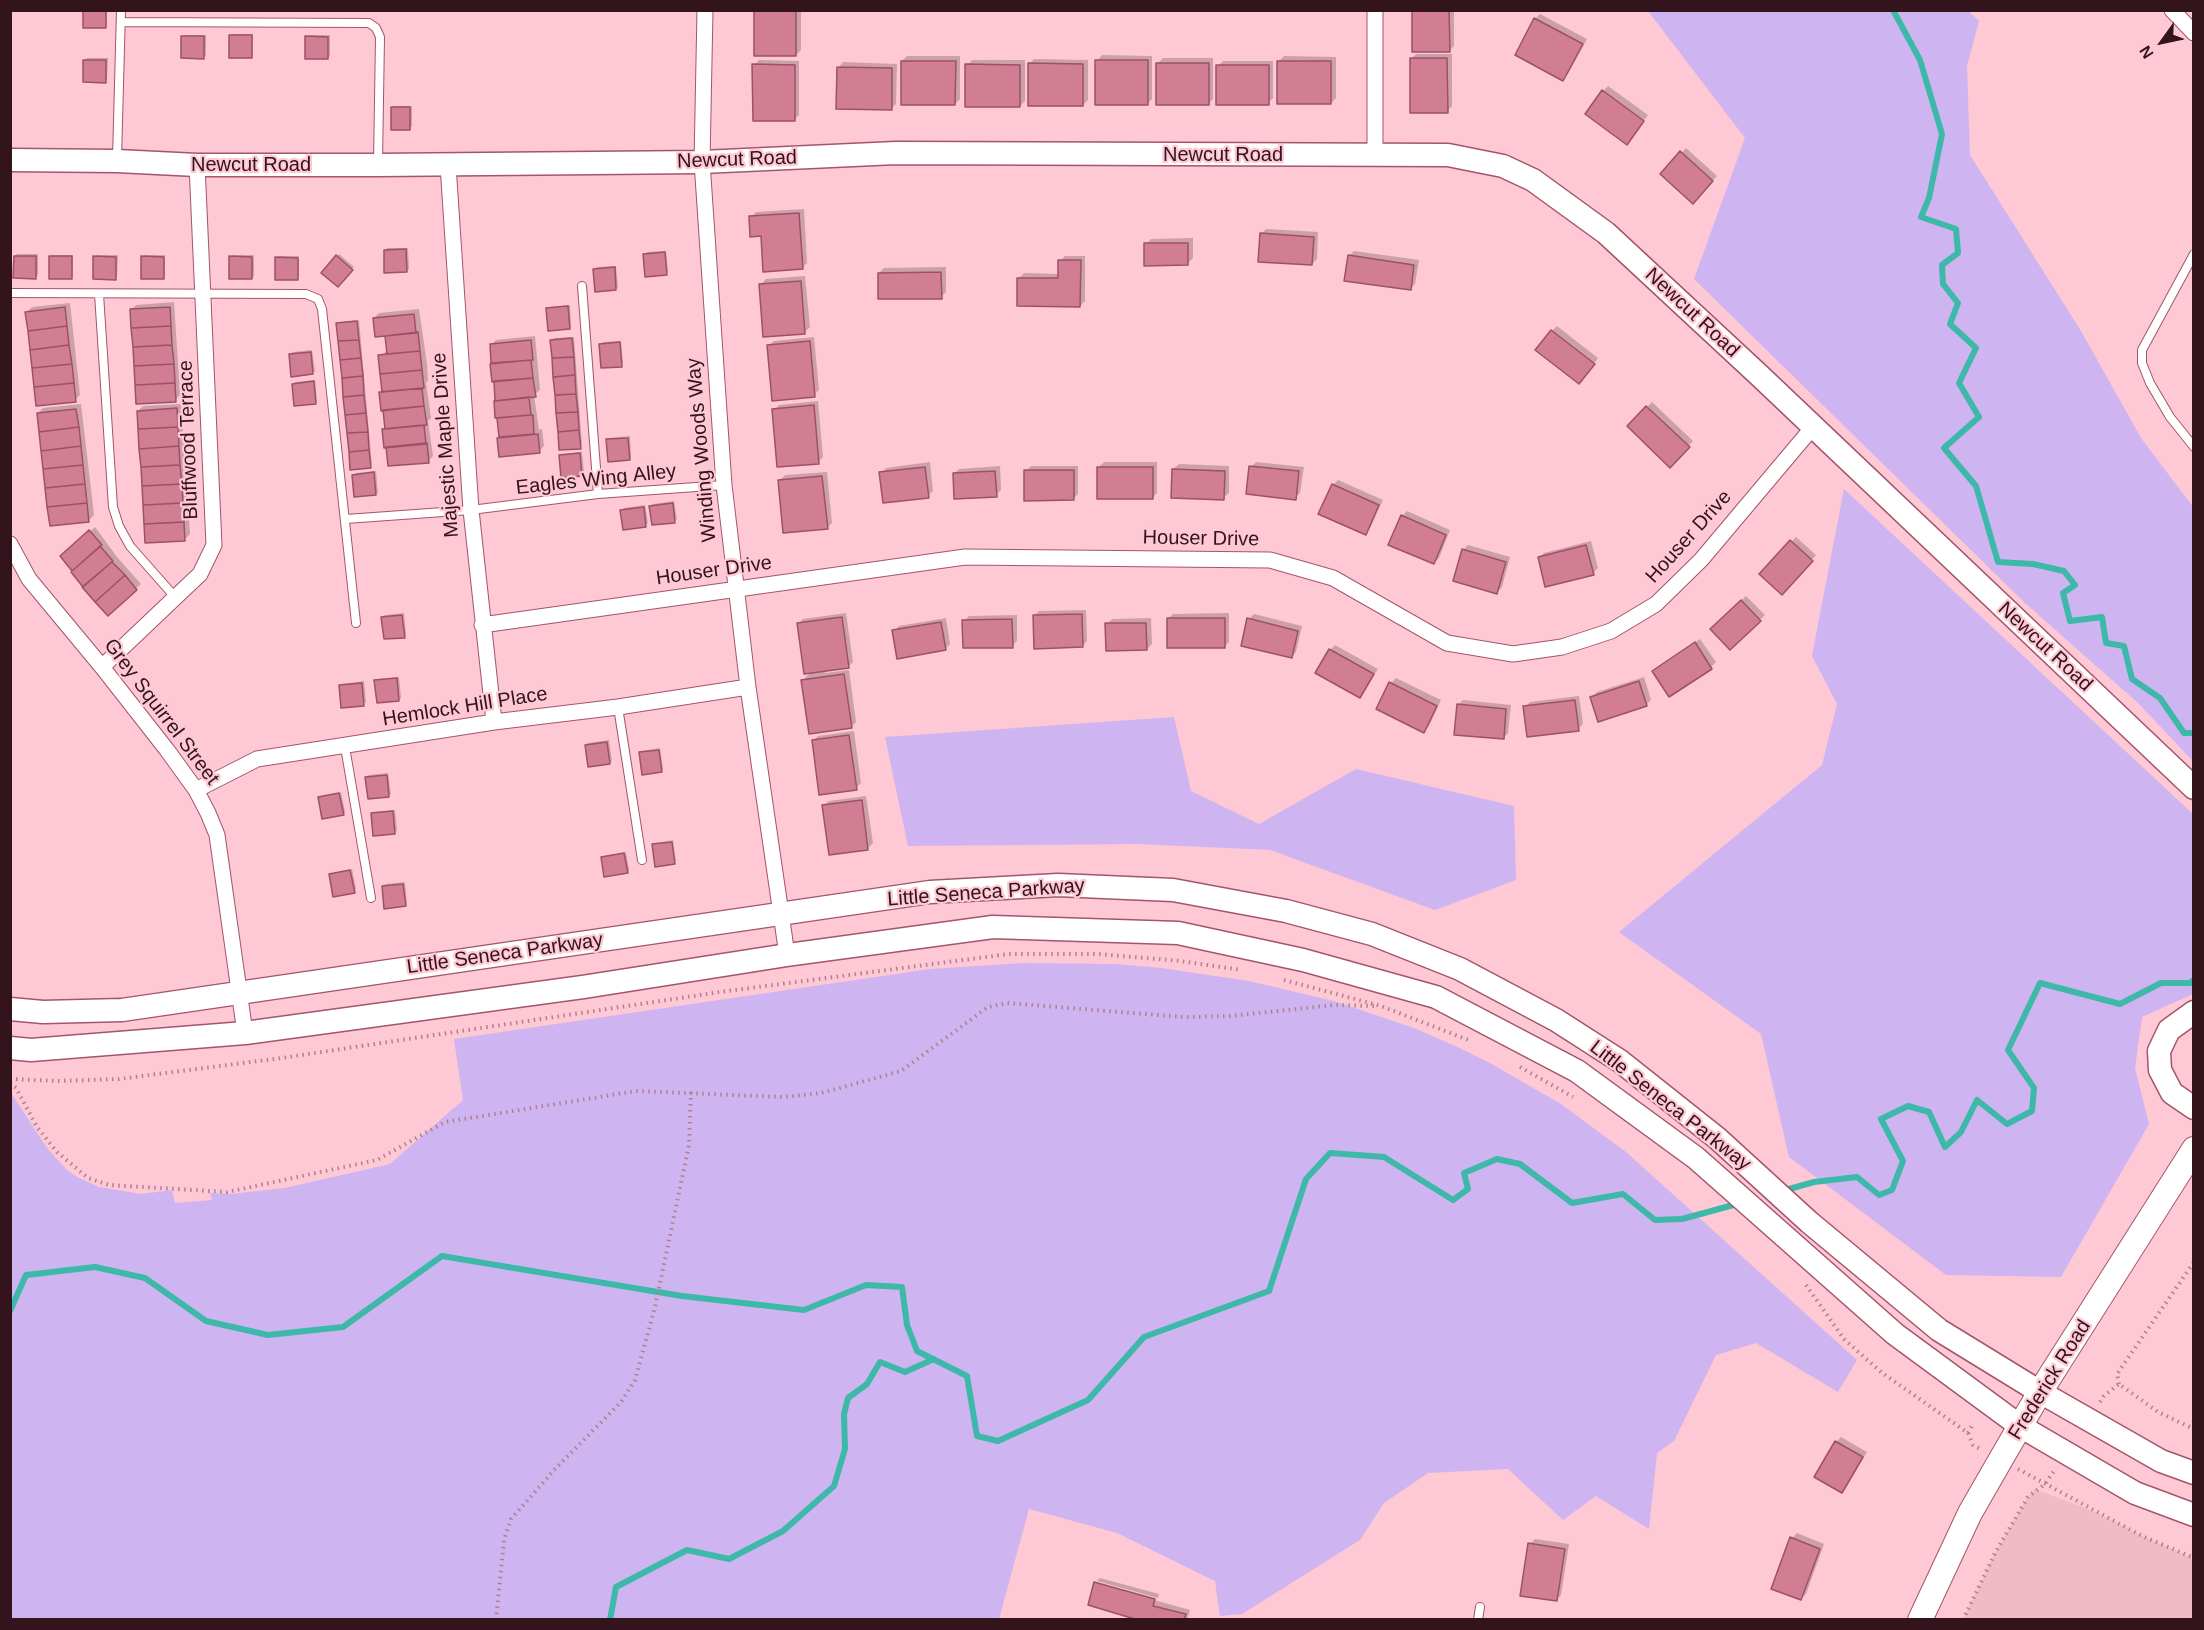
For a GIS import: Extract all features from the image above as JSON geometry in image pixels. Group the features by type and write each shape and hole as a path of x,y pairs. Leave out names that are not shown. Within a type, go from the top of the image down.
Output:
{"main road":[{"name":"Newcut Road","path":"10,160 117,161 197,165 448,165 702,162 896,153 1448,155 1503,166 1533,180 1606,233 2193,788"},
{"name":"Little Seneca Parkway","path":"10,1009 43,1012 122,1010 930,892 1058,885 1173,890 1286,911 1372,934 1438,960 1460,969 1556,1020 1620,1061 1717,1138 1809,1222 1939,1330 2040,1392 2161,1461 2193,1473"},
{"name":"Little Seneca Parkway","path":"10,1048 32,1050 245,1033 583,987 787,955 993,927 1178,933 1303,960 1436,997 1577,1071 1696,1158 1894,1334 2020,1426 2135,1493 2193,1515"},
{"path":"2193,1012 2169,1030 2158,1051 2160,1070 2172,1093 2193,1108"},
{"name":"Frederick Road","path":"1920,1620 1970,1513 2020,1426 2193,1149"}],"street":[{"name":"Winding Woods Way","path":"705,10 702,162 724,484 748,687 787,955"},
{"path":"1375,10 1375,156"},
{"path":"2172,10 2193,33"},
{"name":"Bluffwood Terrace","path":"102,667 200,574 214,545 197,165"},
{"name":"Majestic Maple Drive","path":"448,165 471,510 494,722"},
{"name":"Houser Drive","path":"482,626 965,557 1270,560 1334,578 1447,643 1513,654 1562,647 1611,630 1656,604 1701,560 1813,427"},
{"name":"Grey Squirrel Street","path":"10,544 28,579 102,667 196,790 217,835 245,1033"},
{"name":"Hemlock Hill Place","path":"196,790 257,759 494,722 748,687"}],"lane":[{"path":"117,161 121,10"},
{"path":"121,22 369,23 376,28 380,37 378,165"},
{"path":"2193,254 2142,350 2142,363 2150,383 2170,417 2193,447"},
{"path":"582,286 598,494"},
{"path":"10,293 306,294 318,299 322,309 356,623"},
{"path":"99,294 113,507 119,526 130,546 176,597"},
{"name":"Eagles Wing Alley","path":"346,519 471,510 598,494 724,484"},
{"path":"618,706 642,860"},
{"path":"345,747 371,898"},
{"path":"1478,1620 1480,1607"}],"path":[{"path":"10,1081 119,1079 282,1058 720,992 1009,954 1098,954 1249,971"},
{"path":"1282,979 1381,1006 1481,1047"},
{"path":"10,1081 37,1127 57,1152 88,1178 109,1185 227,1192 377,1160 445,1122 636,1091 784,1097 821,1093 901,1071 988,1006 1007,1003 1183,1017 1230,1016 1335,1005 1381,1006"},
{"path":"1512,1063 1582,1102"},
{"path":"496,1620 504,1540 512,1519 555,1469 621,1402 635,1380 655,1307 688,1145 691,1092"},
{"path":"2193,1262 2117,1374 2119,1384 2158,1412 2193,1429"},
{"path":"1804,1282 1844,1339 1881,1372 1968,1433 1973,1445"},
{"path":"2104,1396 2119,1384"},
{"path":"1968,1433 1973,1425"},
{"path":"1963,1620 1995,1553 2028,1497 2045,1484 2059,1464"},
{"path":"2032,1477 2142,1536 2193,1558"}],"shaded area":[{"path":"1967,10 1979,21 1967,66 1970,155 2081,331 2141,438 2193,507 2193,761 2138,703 2025,603 1694,279 1745,138 1648,11"},
{"path":"1844,489 2193,814 2193,994 2142,1017 2135,1068 2149,1124 2061,1277 1946,1275 1789,1157 1761,1034 1619,932 1822,765 1837,704 1812,656"},
{"path":"1174,717 1191,791 1259,824 1356,769 1514,806 1516,880 1435,910 1270,850 1137,844 908,846 885,737"},
{"path":"1023,963 1115,964 1161,968 1249,981 1334,1001 1414,1028 1453,1045 1490,1063 1561,1104 1626,1152 1857,1360 1838,1392 1756,1343 1716,1355 1674,1441 1657,1453 1649,1529 1596,1496 1563,1520 1508,1469 1428,1473 1384,1503 1360,1540 1242,1614 1220,1616 1215,1581 1117,1533 1029,1509 999,1619 11,1619 11,1093 47,1148 67,1170 77,1177 99,1187 141,1194 172,1190 175,1203 212,1200 210,1193 231,1194 285,1188 390,1164 463,1100 454,1039 930,969"},
{"path":"2035,1489 2098,1513 2142,1536 2193,1558 2193,1619 1963,1620 1995,1553"}],"building":[{"path":"83,10 106,10 106,28 83,28"},
{"path":"754,10 796,10 796,56 754,56"},
{"path":"1412,10 1449,10 1450,52 1412,52"},
{"path":"1534,18 1583,44 1563,81 1515,55"},
{"path":"229,35 252,35 252,58 229,58"},
{"path":"181,36 204,36 204,59 181,58"},
{"path":"305,36 328,37 328,59 305,59"},
{"path":"1410,58 1447,58 1448,113 1410,113"},
{"path":"83,60 106,60 106,83 83,82"},
{"path":"1095,60 1148,60 1148,105 1095,105"},
{"path":"901,61 956,61 955,105 901,105"},
{"path":"1277,61 1331,61 1331,104 1277,104"},
{"path":"1028,63 1083,64 1083,106 1028,106"},
{"path":"1156,63 1209,63 1209,105 1156,105"},
{"path":"752,64 795,65 795,121 753,121"},
{"path":"965,64 1020,65 1020,107 965,107"},
{"path":"1216,65 1269,65 1269,105 1216,105"},
{"path":"837,67 892,68 892,110 836,109"},
{"path":"1602,90 1644,121 1627,145 1585,114"},
{"path":"391,107 410,107 410,130 391,130"},
{"path":"1680,151 1713,181 1693,204 1660,174"},
{"path":"799,213 803,269 763,272 761,236 750,237 749,216"},
{"path":"1260,233 1314,237 1312,265 1258,262"},
{"path":"1144,243 1188,243 1188,265 1144,266"},
{"path":"406,249 407,272 384,273 384,250"},
{"path":"665,252 667,275 645,277 643,254"},
{"path":"336,255 353,270 338,287 321,273"},
{"path":"1348,255 1414,265 1411,290 1344,281"},
{"path":"14,256 36,256 36,279 13,278"},
{"path":"49,256 72,256 72,279 49,279"},
{"path":"93,256 116,257 116,280 93,279"},
{"path":"141,256 164,257 164,279 141,279"},
{"path":"229,256 252,257 252,279 229,279"},
{"path":"275,257 298,258 298,280 275,280"},
{"path":"1058,260 1081,260 1080,307 1017,306 1017,278 1058,278"},
{"path":"615,267 616,290 595,292 593,269"},
{"path":"941,272 942,299 878,299 878,273"},
{"path":"801,281 805,334 763,337 759,284"},
{"path":"568,306 570,329 548,331 546,308"},
{"path":"65,307 67,326 28,331 25,312"},
{"path":"170,307 171,326 131,328 130,309"},
{"path":"414,314 416,333 375,337 373,318"},
{"path":"357,321 359,340 338,341 336,323"},
{"path":"67,326 69,345 30,350 28,331"},
{"path":"171,326 172,345 133,347 131,328"},
{"path":"1551,330 1595,364 1579,384 1535,350"},
{"path":"418,332 420,351 387,354 385,336"},
{"path":"572,338 574,357 552,358 550,340"},
{"path":"359,340 361,358 340,360 338,341"},
{"path":"531,340 533,360 491,363 490,344"},
{"path":"810,341 815,397 772,401 767,345"},
{"path":"620,342 622,367 601,368 599,344"},
{"path":"69,345 72,364 32,368 30,350"},
{"path":"172,345 174,364 134,366 133,347"},
{"path":"420,351 422,370 380,374 378,355"},
{"path":"311,352 313,374 291,377 289,354"},
{"path":"574,357 575,375 553,377 552,358"},
{"path":"361,358 363,376 342,378 340,360"},
{"path":"531,360 533,378 492,382 490,364"},
{"path":"72,364 74,383 34,387 32,368"},
{"path":"174,364 175,383 135,385 134,366"},
{"path":"422,370 424,388 382,392 380,374"},
{"path":"575,375 576,394 555,395 553,377"},
{"path":"363,376 364,395 343,397 342,378"},
{"path":"533,378 536,397 495,401 494,381"},
{"path":"314,381 316,404 294,406 292,384"},
{"path":"74,383 76,402 36,406 34,387"},
{"path":"175,383 176,402 136,404 135,385"},
{"path":"422,388 424,406 381,411 379,392"},
{"path":"576,394 578,412 556,413 555,395"},
{"path":"364,395 366,413 345,415 343,397"},
{"path":"529,397 531,415 495,418 494,401"},
{"path":"814,405 819,464 777,467 772,409"},
{"path":"424,406 427,425 385,429 383,410"},
{"path":"1646,406 1690,447 1670,468 1627,426"},
{"path":"177,408 178,427 138,429 137,411"},
{"path":"76,409 79,427 39,432 37,413"},
{"path":"578,412 579,430 558,432 556,413"},
{"path":"366,413 368,432 347,433 345,415"},
{"path":"533,415 534,434 499,437 497,418"},
{"path":"424,425 426,444 384,448 382,429"},
{"path":"79,427 81,446 41,451 39,432"},
{"path":"178,427 179,446 139,449 138,429"},
{"path":"579,430 581,449 559,450 558,432"},
{"path":"368,432 369,450 349,452 347,433"},
{"path":"538,434 540,453 499,457 497,438"},
{"path":"628,438 630,460 608,462 606,439"},
{"path":"427,443 429,463 388,466 386,447"},
{"path":"81,446 83,465 43,469 41,451"},
{"path":"179,446 180,465 141,467 139,449"},
{"path":"369,450 371,468 350,470 349,452"},
{"path":"580,453 582,476 561,478 559,455"},
{"path":"83,465 85,484 45,488 43,469"},
{"path":"180,465 182,484 142,486 141,467"},
{"path":"1249,466 1299,471 1296,500 1246,494"},
{"path":"925,467 929,498 883,503 879,472"},
{"path":"1097,467 1153,467 1153,499 1097,499"},
{"path":"1172,469 1225,471 1224,500 1171,498"},
{"path":"1024,470 1074,470 1074,500 1024,501"},
{"path":"995,471 997,497 954,499 953,473"},
{"path":"374,472 376,495 354,497 352,475"},
{"path":"822,476 828,529 783,533 778,480"},
{"path":"85,484 87,503 47,507 45,488"},
{"path":"182,484 183,503 143,505 142,486"},
{"path":"1332,484 1379,505 1366,535 1318,514"},
{"path":"87,503 89,522 50,526 47,507"},
{"path":"183,503 184,522 144,524 143,505"},
{"path":"673,503 675,523 652,525 649,506"},
{"path":"644,507 646,527 623,530 620,510"},
{"path":"1401,515 1446,535 1434,564 1388,545"},
{"path":"184,522 185,541 145,543 144,524"},
{"path":"89,530 102,545 72,571 60,556"},
{"path":"1790,540 1813,561 1782,595 1759,574"},
{"path":"1586,545 1594,575 1545,587 1538,557"},
{"path":"100,546 113,561 83,587 71,572"},
{"path":"1462,549 1506,562 1497,594 1453,581"},
{"path":"112,562 125,575 95,602 82,587"},
{"path":"125,575 137,590 108,616 95,602"},
{"path":"1741,600 1761,621 1730,650 1710,629"},
{"path":"1082,614 1083,647 1034,649 1033,615"},
{"path":"402,615 405,638 384,639 381,617"},
{"path":"842,617 849,668 804,674 797,623"},
{"path":"1167,618 1225,618 1225,648 1167,648"},
{"path":"1247,618 1298,631 1292,658 1241,646"},
{"path":"1012,619 1013,648 963,648 962,620"},
{"path":"941,622 946,650 897,659 892,630"},
{"path":"1105,623 1146,623 1147,650 1106,651"},
{"path":"1695,642 1712,669 1669,697 1652,671"},
{"path":"1329,649 1374,674 1360,698 1315,673"},
{"path":"844,674 852,728 809,734 801,680"},
{"path":"397,678 399,701 377,703 374,680"},
{"path":"1639,681 1647,706 1598,722 1590,697"},
{"path":"1389,682 1437,706 1424,733 1376,709"},
{"path":"362,683 364,706 341,708 339,685"},
{"path":"1575,700 1579,731 1527,737 1523,706"},
{"path":"1457,704 1506,709 1504,739 1454,735"},
{"path":"849,735 857,790 819,795 812,740"},
{"path":"607,742 610,764 588,767 585,745"},
{"path":"659,750 662,772 642,775 639,752"},
{"path":"387,775 389,797 368,799 365,777"},
{"path":"339,793 344,815 322,819 318,797"},
{"path":"862,800 868,850 829,855 822,805"},
{"path":"393,811 395,834 373,836 371,813"},
{"path":"672,842 675,864 655,867 652,844"},
{"path":"624,853 628,873 604,877 601,857"},
{"path":"350,870 355,893 333,897 329,874"},
{"path":"403,884 406,906 384,909 382,886"},
{"path":"1835,1441 1863,1457 1842,1493 1814,1477"},
{"path":"1790,1537 1820,1549 1801,1600 1771,1589"},
{"path":"1528,1543 1565,1549 1557,1601 1520,1596"},
{"path":"1094,1582 1155,1599 1153,1606 1186,1614 1184,1620 1138,1620 1088,1605"}],"waterway":[{"path":"1893,10 1920,60 1942,134 1929,198 1921,217 1956,229 1958,253 1942,265 1943,284 1958,303 1950,324 1976,348 1959,383 1979,417 1944,448 1976,486 1998,562 2033,564 2064,571 2075,585 2063,593 2070,621 2102,617 2106,643 2124,646 2132,679 2160,698 2184,733 2194,733"},
{"path":"1782,1191 1814,1182 1857,1177 1879,1195 1892,1190 1903,1161 1881,1119 1908,1106 1929,1112 1945,1147 1961,1132 1977,1100 2007,1124 2032,1111 2034,1088 2008,1050 2040,983 2120,1004 2161,983 2190,983 2194,980"},
{"path":"10,1311 26,1275 95,1267 145,1278 206,1321 268,1335 343,1327 442,1256 682,1296 804,1310 866,1285 902,1287 907,1325 917,1351 967,1376 977,1436 998,1441 1088,1400 1144,1337 1269,1291 1306,1179 1330,1153 1384,1157 1453,1200 1468,1189 1464,1173 1497,1159 1520,1164 1572,1203 1623,1194 1655,1220 1682,1219 1737,1204"},
{"path":"610,1620 616,1587 687,1550 729,1559 783,1531 834,1486 845,1449 844,1414 848,1398 867,1384 880,1362 905,1372 934,1359"}]}
